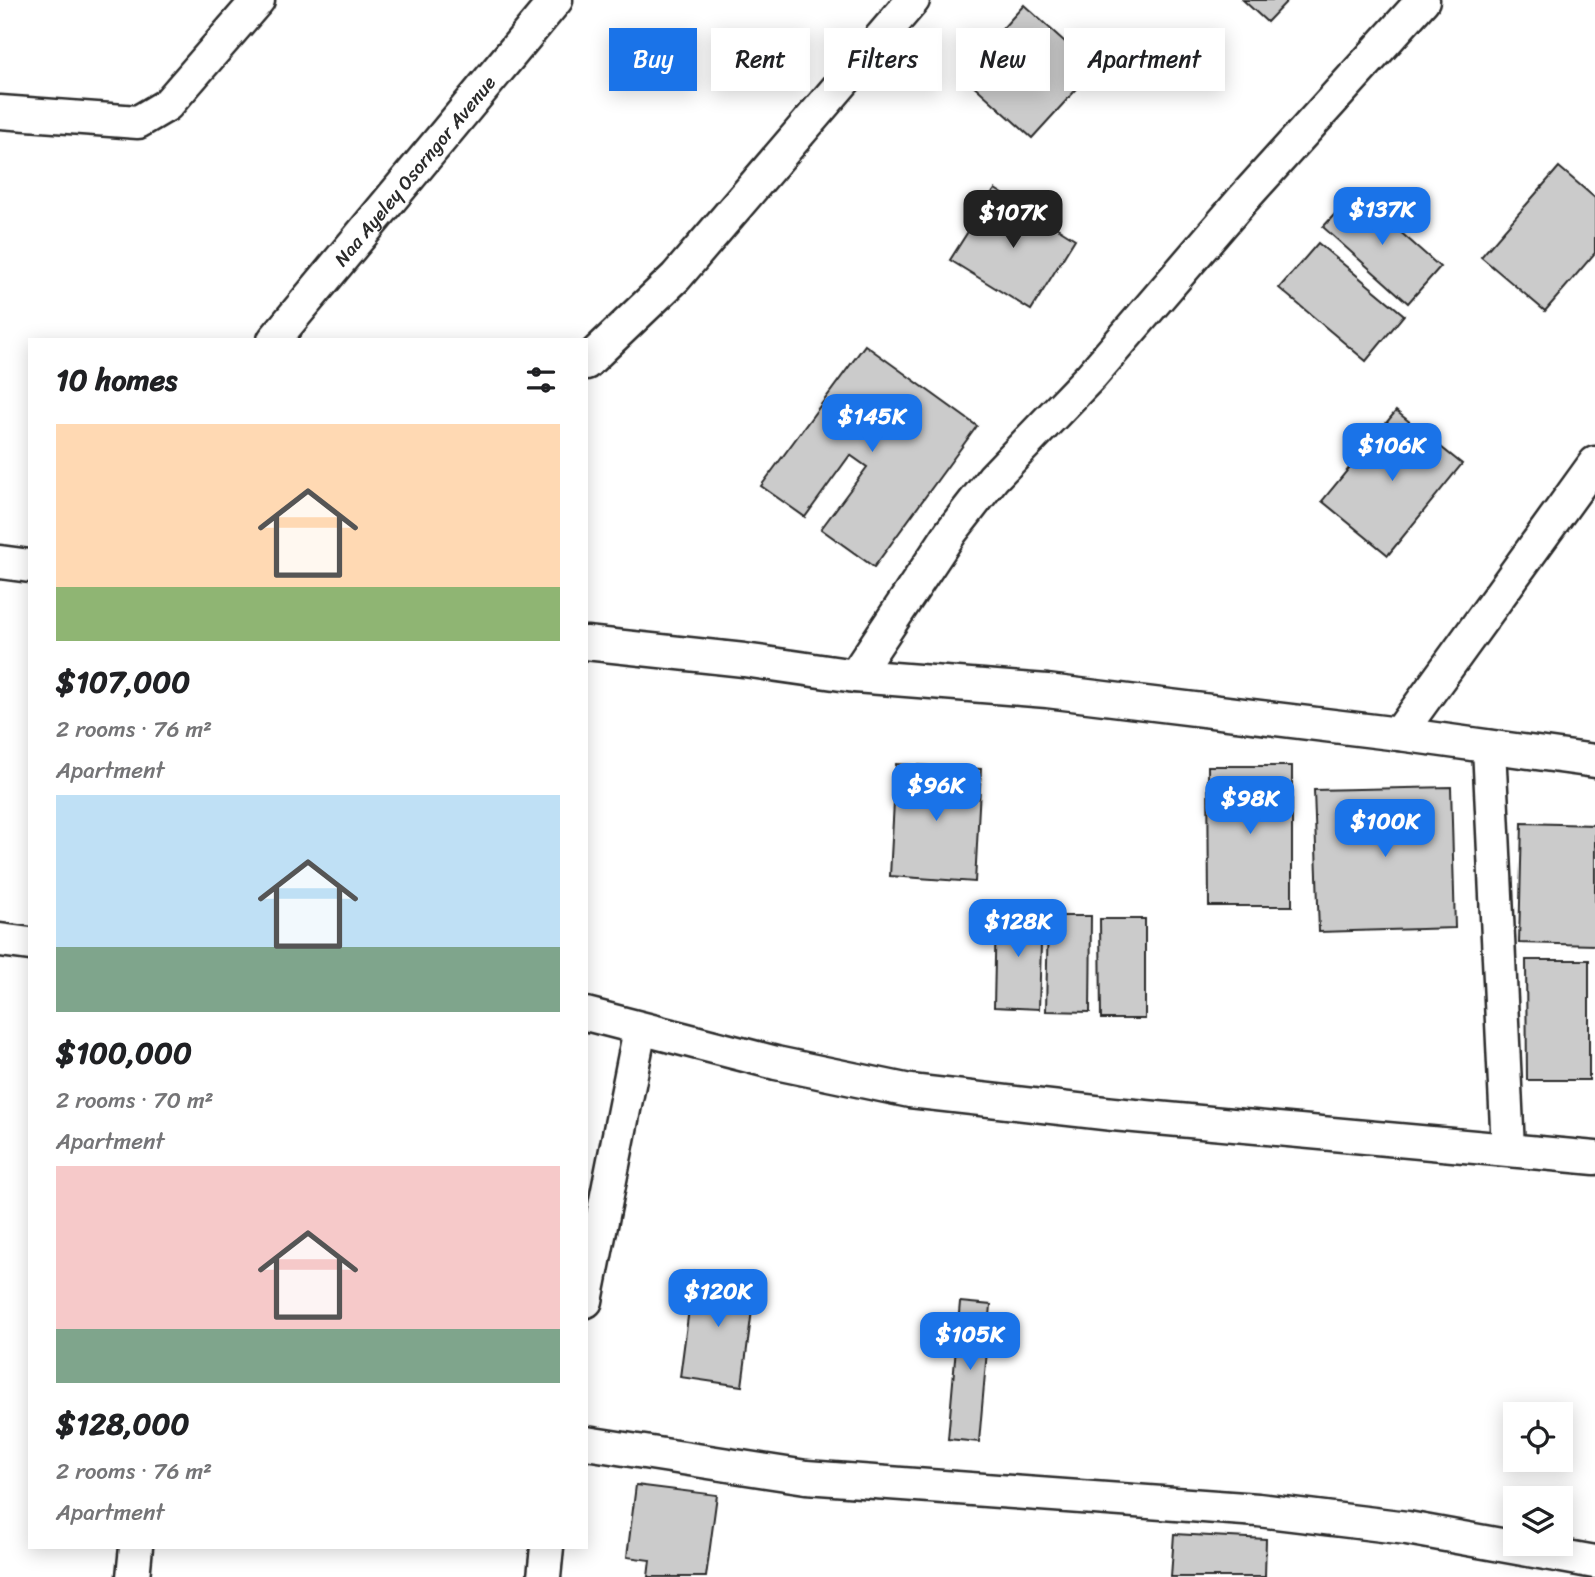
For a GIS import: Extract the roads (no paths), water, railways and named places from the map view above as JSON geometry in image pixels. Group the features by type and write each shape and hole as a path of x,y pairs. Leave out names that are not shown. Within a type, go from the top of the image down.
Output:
{"street":[{"path":"0,112 138,122 167,105 258,0"},
{"name":"Naa Ayeley Osorngor Avenue","path":"276,338 556,0"},
{"path":"588,361 676,276 913,0"},
{"path":"855,676 951,532 993,478 1091,376 1244,198 1423,0"},
{"path":"1399,734 1595,463"},
{"path":"0,562 28,566"},
{"path":"588,643 744,660 855,676 1047,691 1595,761"},
{"path":"1489,747 1507,1149"},
{"path":"0,940 28,944"},
{"path":"588,1015 776,1063 910,1091 1113,1114 1595,1158"},
{"path":"588,1291 640,1029"},
{"path":"588,1443 806,1477 1258,1510 1407,1528 1595,1562"},
{"path":"133,1577 136,1549"},
{"path":"544,1577 547,1549"}]}
